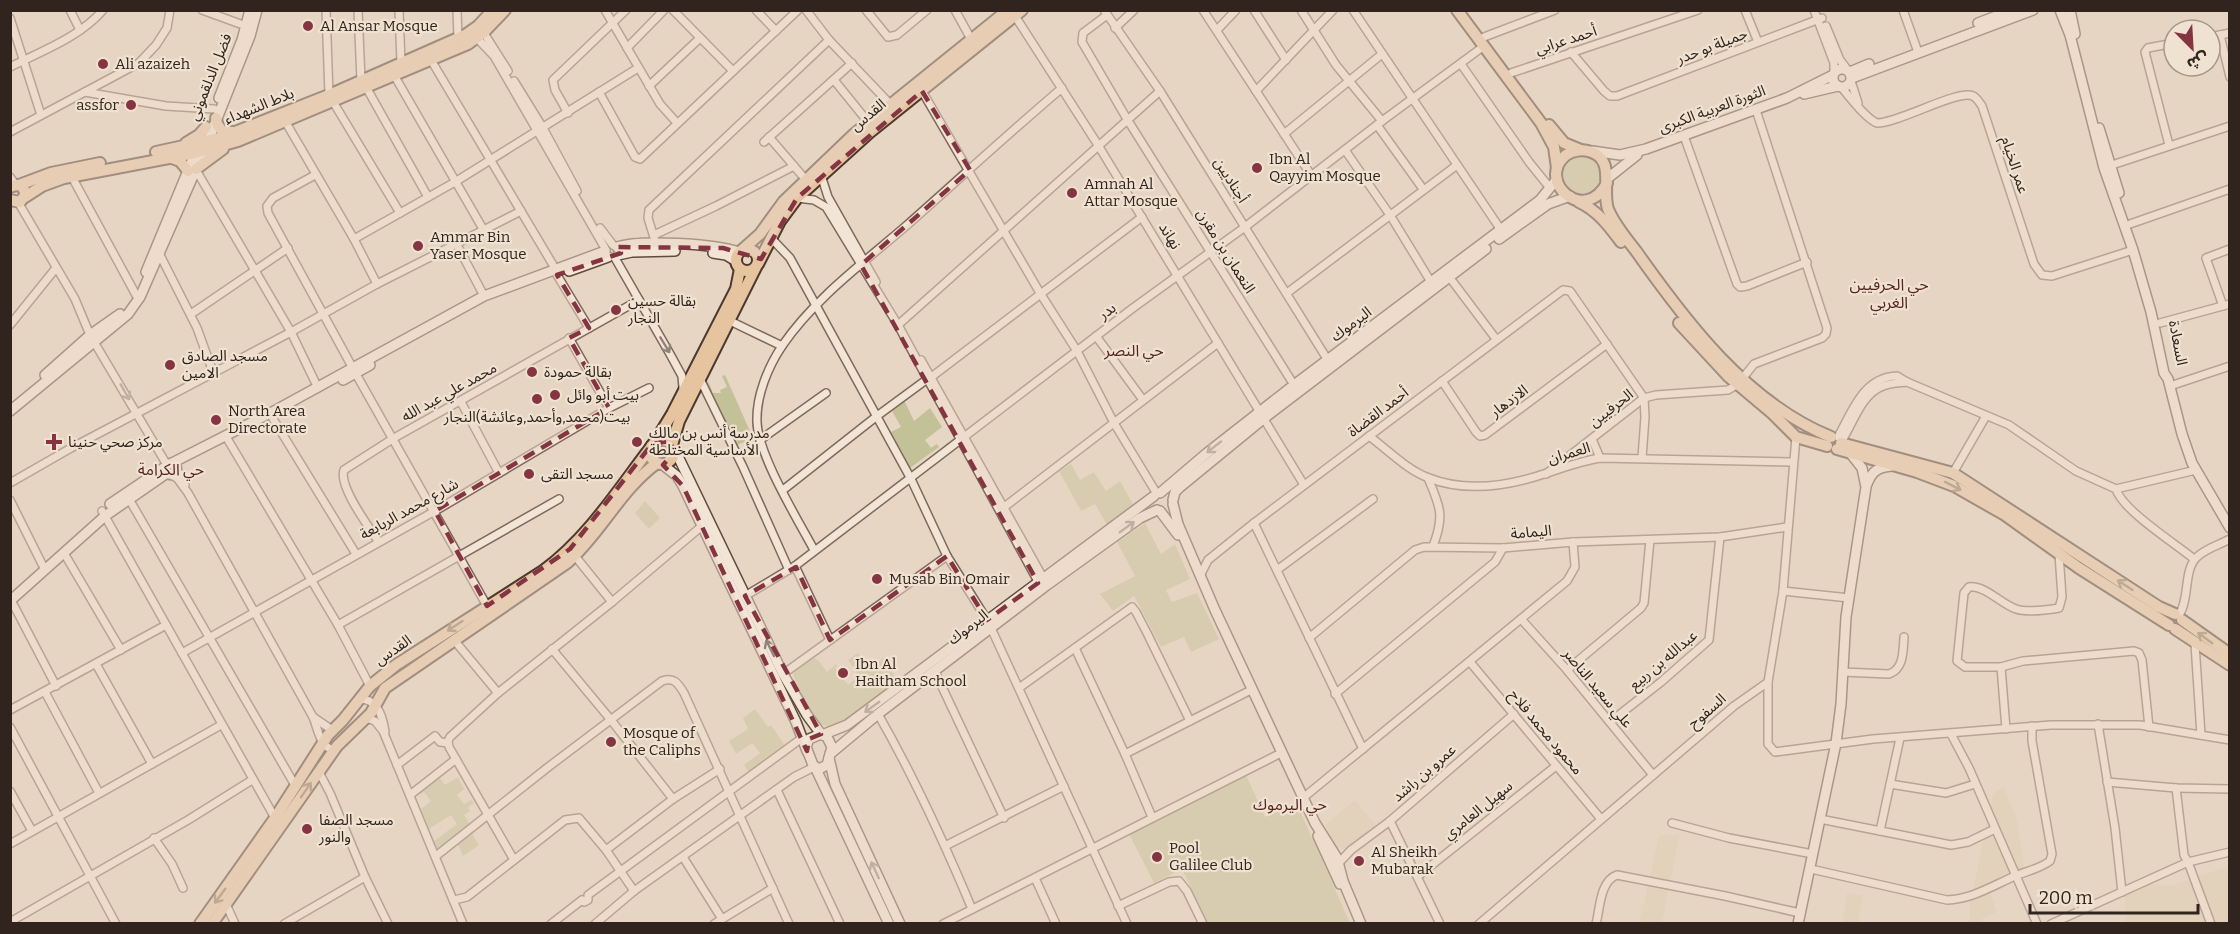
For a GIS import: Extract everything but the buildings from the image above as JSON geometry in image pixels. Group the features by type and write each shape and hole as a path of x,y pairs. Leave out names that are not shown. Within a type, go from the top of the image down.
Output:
{"main road":[{"name":"بلاط الشهداء","path":"14,183 63,170 201,148 237,136 330,98 401,63 477,32 493,10"},
{"path":"363,83 394,75 431,60 477,32 505,10"},
{"path":"1457,10 1511,73 1559,138 1568,146 1585,150 1603,161 1609,211 1690,325 1740,381 1851,454 1896,466 1954,486 2005,516 2059,554 2176,620 2229,654"},
{"path":"1463,10 1545,130 1554,147 1555,179 1564,194 1591,207 1606,222 1684,329 1799,439 1836,442 1953,473 2159,607 2176,620 2195,644 2229,665"},
{"name":"القدس","path":"200,924 275,818 332,730 370,686 396,665 543,571 570,549 592,524 653,445 684,393 736,289 739,258 784,201 890,104 971,39 1015,12"},
{"name":"القدس","path":"673,446 679,421 728,320 785,213 821,175 870,132 1015,12"},
{"path":"168,154 193,170 237,136 285,122 330,98"},
{"path":"215,114 217,124 222,131 237,136"},
{"path":"17,201 42,186 168,154 195,139 206,127"},
{"path":"1555,179 1566,156 1585,150"},
{"path":"1573,198 1586,201 1595,198 1602,192 1607,181"},
{"path":"14,183 25,191 17,201"},
{"path":"750,249 756,253 757,266 746,271 739,258 750,249"},
{"path":"1799,439 1798,428 1810,426"},
{"path":"664,440 673,446 674,457 669,462 660,464 651,457 653,445 664,440"},
{"name":"القدس","path":"213,924 334,750 376,706 388,684 550,576 575,556 594,536 632,485 660,464"}],"street":[{"path":"70,10 80,30"},
{"path":"10,67 80,30 96,19 103,10"},
{"path":"10,132 139,63 156,45 167,28 170,10"},
{"path":"202,10 246,26"},
{"path":"326,10 330,98 400,213"},
{"path":"358,10 363,83 428,197"},
{"path":"399,10 401,63"},
{"path":"457,10 458,38"},
{"path":"604,10 660,104 677,123"},
{"path":"568,112 555,90 553,80 626,10"},
{"path":"627,48 664,10"},
{"path":"673,10 733,71"},
{"path":"756,10 776,31"},
{"path":"599,92 638,159 798,10"},
{"path":"806,10 829,40 890,104"},
{"path":"866,10 888,37 897,35 927,10"},
{"path":"955,10 971,39"},
{"path":"1115,28 1134,10"},
{"path":"1203,10 1311,175"},
{"path":"1216,30 1236,10"},
{"path":"1254,10 1286,60"},
{"path":"1300,10 1423,189"},
{"path":"1256,91 1333,10"},
{"path":"1353,10 1501,230"},
{"name":"أحمد عرابي","path":"1511,73 1698,10"},
{"path":"1745,10 1758,42"},
{"path":"1814,10 1850,75 1859,105"},
{"path":"1819,10 1834,63 1833,81 1839,87 1847,86 1850,75"},
{"path":"1903,10 1917,49"},
{"path":"1850,75 2012,10"},
{"path":"1917,49 2033,10"},
{"name":"السعادة","path":"2060,10 2070,35 2155,325 2164,373 2169,382"},
{"name":"السعادة","path":"2070,10 2107,167 2130,225 2160,323 2170,373 2169,382"},
{"name":"فضل الدلقموني","path":"201,148 206,127 215,114 246,26 258,11"},
{"name":"فضل الدلقموني","path":"201,148 250,36 258,11"},
{"name":"بدر","path":"745,596 792,568 963,440 1096,336 1461,64 1484,42 1551,11"},
{"name":"نهاند","path":"1015,12 1178,275 1304,485"},
{"name":"أجناديين","path":"1106,13 1160,91 1330,363"},
{"name":"النعمان بن مقرن","path":"1106,13 1083,33 1082,42 1127,119 1294,385"},
{"path":"10,18 41,115"},
{"name":"جميلة بو حدر","path":"1570,52 1610,96 1617,96 1820,19"},
{"path":"477,32 540,130 612,252 682,376 684,393"},
{"path":"649,86 700,38"},
{"path":"655,239 648,218 651,208 829,40"},
{"path":"2222,44 2229,77"},
{"path":"2162,45 2148,48 2145,52 2169,145"},
{"path":"1284,134 1382,54"},
{"path":"431,60 589,328"},
{"path":"806,180 766,140 852,63"},
{"path":"1461,64 1529,162 1555,179"},
{"path":"354,239 455,182 638,68"},
{"path":"1834,74 1841,68 1850,75"},
{"name":"الثورة العربية الكبرى","path":"1585,150 1620,155 1646,149 1787,98 1834,74"},
{"path":"394,75 483,229"},
{"path":"834,80 868,122"},
{"name":"الثورة العربية الكبرى","path":"1787,98 1839,87"},
{"name":"عمر الخيام","path":"1839,87 1859,105 1869,119 1881,123 1957,97 1974,96 1982,106 2034,264 2042,275 2052,276 2133,250"},
{"path":"814,550 760,440 757,424 761,390 782,346 815,306 1062,88"},
{"path":"922,91 1040,293 1077,351 1114,423 1158,494"},
{"path":"899,324 1160,91"},
{"path":"85,93 215,114"},
{"path":"1740,381 1754,364 1822,338 1827,328 1756,110"},
{"path":"285,122 354,239 376,284"},
{"path":"2107,167 2229,126"},
{"path":"1684,136 1737,284 1740,287 1747,286 1807,262"},
{"path":"10,403 93,338 128,314 140,297 160,255 201,148"},
{"name":"الثورة العربية الكبرى","path":"1607,181 1621,166 1646,149"},
{"path":"1345,150 1390,215 1431,282"},
{"path":"1287,293 1457,165"},
{"path":"655,239 794,166"},
{"path":"193,170 291,332 318,388"},
{"path":"10,411 124,310 136,295 193,170"},
{"path":"315,175 273,198 267,206 269,215 487,606"},
{"path":"821,175 828,197 862,264"},
{"path":"72,177 136,295"},
{"name":"اليرموك","path":"1173,502 1175,492 1180,487 1294,385 1330,363 1431,282 1448,274 1540,200 1555,179"},
{"path":"2130,225 2229,189"},
{"path":"797,198 813,200 826,207 899,324 928,379 1003,508 1042,584"},
{"name":"اليرموك","path":"1042,584 1448,274 1553,201 1573,198"},
{"path":"17,201 75,299 93,338 170,469 188,493 313,717 323,744 334,750"},
{"path":"10,483 291,332 323,312 521,211"},
{"path":"783,490 877,416 1142,217"},
{"path":"771,238 787,254 877,416 947,556 989,624 1127,924"},
{"path":"11,599 64,553 103,514 129,499 170,469 272,417 484,296 612,252 626,244 655,239 723,248 739,258"},
{"path":"456,243 484,296"},
{"path":"191,314 288,248"},
{"path":"2160,323 2226,305 2206,258 2229,249"},
{"path":"612,252 712,253 739,258"},
{"path":"160,255 191,314 213,372"},
{"path":"10,325 56,268"},
{"path":"11,599 43,566 103,514 170,469 318,388 477,306 556,272"},
{"path":"1448,274 1496,339"},
{"name":"أحمد القضاة","path":"1200,576 1208,560 1254,523 1496,339 1567,289 1607,344"},
{"name":"محمد علي عبد الله","path":"378,541 346,488 342,475 344,470 394,438 639,300"},
{"path":"728,320 782,346"},
{"path":"1096,336 1143,400"},
{"path":"569,338 609,408"},
{"path":"1003,508 1218,343"},
{"path":"1607,344 1644,398 1642,458"},
{"name":"الازدهار","path":"1442,381 1476,432 1480,436 1485,435 1607,344"},
{"path":"2229,366 2169,382 2182,434 2196,470 2229,528"},
{"path":"700,378 792,568 830,640"},
{"name":"الحرفيين","path":"1546,474 1644,398 1656,395 1724,391 1740,381"},
{"path":"1836,442 1874,390 1889,384 1907,382 2020,431 2076,471 2116,489 2196,470"},
{"name":"شارع محمد الربابعة","path":"182,653 255,613 310,579 435,511 609,408 649,388"},
{"path":"760,440 826,393"},
{"path":"461,402 499,473"},
{"path":"1953,473 1986,416"},
{"path":"272,417 356,554"},
{"name":"العمران","path":"1369,436 1428,478 1472,487 1502,484 1600,458 1792,462"},
{"path":"1592,439 1600,458"},
{"path":"1799,439 1792,462 1783,591 1768,682 1768,744 1775,752 1836,743 2032,726 2098,724 2149,727 2229,740"},
{"path":"228,440 338,625 370,686"},
{"path":"963,440 1042,584"},
{"path":"673,446 783,674 807,715 831,743 830,756 835,784 900,924"},
{"path":"1851,454 1862,468 1866,486"},
{"path":"660,464 680,481 889,924"},
{"path":"1596,924 1605,883 1610,877 1617,875 1725,896 1799,919 1836,743 1841,704 1844,637 1866,486 1870,476 1877,469 1896,466"},
{"path":"1428,478 1439,502 1441,513 1440,526 1433,546"},
{"path":"2116,489 2119,496 2137,514 2194,559"},
{"path":"1158,494 1167,493 1173,502 1178,524 1193,561 1361,924"},
{"path":"1158,494 1154,505 1176,532 1193,561"},
{"path":"129,499 296,787"},
{"path":"338,625 559,499"},
{"path":"1276,570 1373,499"},
{"path":"10,500 43,566"},
{"path":"802,772 808,754 809,739 842,728 1042,584 1140,518 1169,510 1173,502"},
{"path":"103,514 275,818"},
{"path":"1254,523 1363,749"},
{"path":"448,743 453,733 498,693 702,526"},
{"name":"اليمامة","path":"1309,638 1415,550 1433,546 1503,548 1573,542 1720,537 1787,527"},
{"name":"عبدالله بن ربيع","path":"1610,722 1709,640 1720,537"},
{"path":"2176,620 2184,608 2190,568 2194,559 2229,539"},
{"path":"1567,670 1641,608 1644,603 1650,540"},
{"path":"1303,798 1470,662 1573,574 1575,567 1573,542"},
{"path":"1335,694 1495,562 1503,548"},
{"path":"64,553 121,650"},
{"path":"2059,554 2062,597 2059,608 2023,611 1976,587 1969,587 1964,593 1957,661 1965,667 2001,667 2023,662 2134,651 2139,653 2142,660 2149,727"},
{"path":"575,556 612,602"},
{"path":"783,674 947,556"},
{"path":"1193,561 1208,560"},
{"path":"1783,591 1849,598"},
{"path":"11,599 56,686"},
{"path":"1019,688 1132,607 1142,622 1190,721"},
{"name":"علي سعيد الناصر","path":"1521,619 1567,670 1653,775"},
{"name":"اليرموك","path":"830,756 878,714 935,672 989,624"},
{"path":"10,710 166,625"},
{"path":"1842,672 1889,674 1896,671 1904,637"},
{"path":"454,640 498,693"},
{"path":"2195,644 2201,735"},
{"path":"1075,648 1152,817"},
{"path":"552,649 673,800"},
{"name":"محمود محمد فلاح","path":"1470,662 1601,819"},
{"path":"96,664 152,764"},
{"path":"2001,667 2006,729"},
{"path":"935,672 1004,818"},
{"path":"436,856 662,681 672,679 684,693 789,924"},
{"name":"السفوح","path":"1479,924 1743,698 1768,682"},
{"path":"1125,754 1251,690"},
{"path":"45,692 99,793"},
{"path":"360,699 369,700 376,706 384,722 387,740"},
{"path":"878,714 897,747 945,846 972,909"},
{"name":"عمرو بن راشد","path":"1333,861 1390,820 1514,714"},
{"path":"313,717 332,730"},
{"path":"366,718 380,726 387,740 463,924"},
{"path":"2098,724 2122,892"},
{"path":"10,844 221,725"},
{"path":"1811,869 1947,900 1967,898 2043,866 2050,861 2052,854 2032,741 2032,726"},
{"path":"10,728 116,924"},
{"path":"1951,734 2017,875 2037,924"},
{"path":"397,765 435,736 440,742 448,743"},
{"path":"551,924 582,900 584,903 588,900 588,896 620,871 802,738"},
{"path":"1880,831 1900,738"},
{"path":"448,743 514,860"},
{"path":"942,924 1281,753"},
{"path":"597,923 634,891 802,772 815,768 821,770 826,767 830,756"},
{"path":"410,795 456,759"},
{"name":"سهيل العامري","path":"1418,876 1556,766"},
{"path":"606,850 673,800 720,769"},
{"path":"319,772 388,924"},
{"path":"10,922 188,820 252,780"},
{"path":"2107,782 2176,788 2229,789"},
{"path":"1890,784 1946,793 1975,784"},
{"path":"945,846 1064,786"},
{"path":"2176,788 2184,855 2211,924"},
{"path":"777,790 840,924"},
{"path":"10,791 32,831"},
{"path":"454,900 467,897 565,820 576,817 606,850 634,891"},
{"path":"1820,819 1951,845 1968,842 1995,829"},
{"path":"1390,820 1440,924"},
{"path":"1672,823 1738,840 1813,854"},
{"path":"154,838 172,864 183,888"},
{"path":"2051,924 2188,862 2229,852"},
{"path":"683,857 722,919"},
{"path":"284,924 365,877"},
{"path":"1035,878 1056,924"},
{"path":"1119,906 1175,880 1183,884 1203,924"},
{"path":"714,924 773,888"},
{"path":"226,904 235,924"}],"highlighted area":[{"path":"922,91 970,170 861,265 1038,583 987,620 947,556 830,640 796,567 745,596 821,734 809,739 807,751 683,486 663,465 675,451 669,441 652,444 570,549 487,606 435,511 609,408 569,338 589,328 557,275 621,253 617,247 723,248 761,259 797,198"}],"shaded area":[{"path":"1579,156 1594,159 1603,175 1604,180 1591,197 1570,194 1562,177 1567,163"},
{"path":"725,375 753,438 735,446 705,385 708,381 713,393 721,393 720,390 727,387 722,376"},
{"path":"904,400 914,421 930,408 942,427 925,440 931,448 937,444 939,447 910,468 902,462 887,434 901,427 891,409"},
{"path":"1071,464 1080,480 1094,472 1106,491 1120,481 1133,504 1107,525 1095,504 1081,511 1059,471"},
{"path":"645,501 660,518 649,529 635,513"},
{"path":"1145,523 1161,554 1175,544 1190,579 1166,590 1172,602 1197,593 1219,639 1191,652 1184,637 1161,647 1134,596 1113,611 1100,594 1135,576 1117,542"},
{"name":"Ibn Al Haitham School","path":"858,653 870,669 884,657 897,681 839,725 820,724 804,700 793,672 812,657 818,660 827,672 836,664 835,668 848,685 859,676 848,660"},
{"path":"755,709 768,727 771,725 786,747 750,774 744,765 760,753 752,743 736,754 729,741 748,729 743,718"},
{"path":"1245,773 1265,817 1296,802 1350,923 1208,923 1182,869 1154,883 1129,834"},
{"path":"437,774 445,785 458,777 464,789 457,795 464,804 471,800 474,803 468,807 470,811 464,815 472,827 439,852 434,841 457,824 451,815 429,829 421,809 431,801 424,792 416,796 415,793"},
{"path":"2004,787 2017,821 2024,868 1987,885 1997,912 1982,919 1983,923 1969,924 1970,904 1993,793"},
{"path":"1355,800 1379,829 1351,850 1336,848 1325,825"},
{"path":"471,832 479,845 463,856 457,842"},
{"path":"1680,834 1662,923 1639,924 1659,835"},
{"path":"2229,866 2229,923 2126,923 2124,883 2173,885"},
{"path":"1847,893 1863,895 1858,923 1842,923"}],"place":[{"name":"Al Ansar Mosque","path":"308,26"},
{"name":"Ali azaizeh","path":"103,64"},
{"name":"assfor","path":"131,105"},
{"name":"Ibn Al Qayyim Mosque","path":"1257,168"},
{"name":"Amnah Al Attar Mosque","path":"1072,193"},
{"name":"Ammar Bin Yaser Mosque","path":"418,246"},
{"name":"بقالة حسين النجار","path":"616,310"},
{"name":"مسجد الصادق الامين","path":"170,365"},
{"name":"بقالة حمودة","path":"532,372"},
{"name":"بيت أبو وائل","path":"555,395"},
{"name":"بيت(محمد,وأحمد,وعائشة)النجار","path":"537,399"},
{"name":"North Area Directorate","path":"216,420"},
{"name":"مركز صحي حنينا","path":"54,442"},
{"name":"مدرسة أنس بن مالك الأساسية المختلطة","path":"637,442"},
{"name":"مسجد التقى","path":"529,474"},
{"name":"Musab Bin Omair","path":"877,579"},
{"name":"Ibn Al Haitham School","path":"843,673"},
{"name":"Mosque of the Caliphs","path":"611,742"},
{"name":"مسجد الصفا والنور","path":"307,829"},
{"name":"Pool Galilee Club","path":"1157,857"},
{"name":"Al Sheikh Mubarak","path":"1359,861"}],"district":[{"name":"حي الحرفيين الغربي","path":"1889,293"},
{"name":"حي النصر","path":"1134,350"},
{"name":"حي الكرامة","path":"171,469"},
{"name":"حي اليرموك","path":"1290,804"}]}
